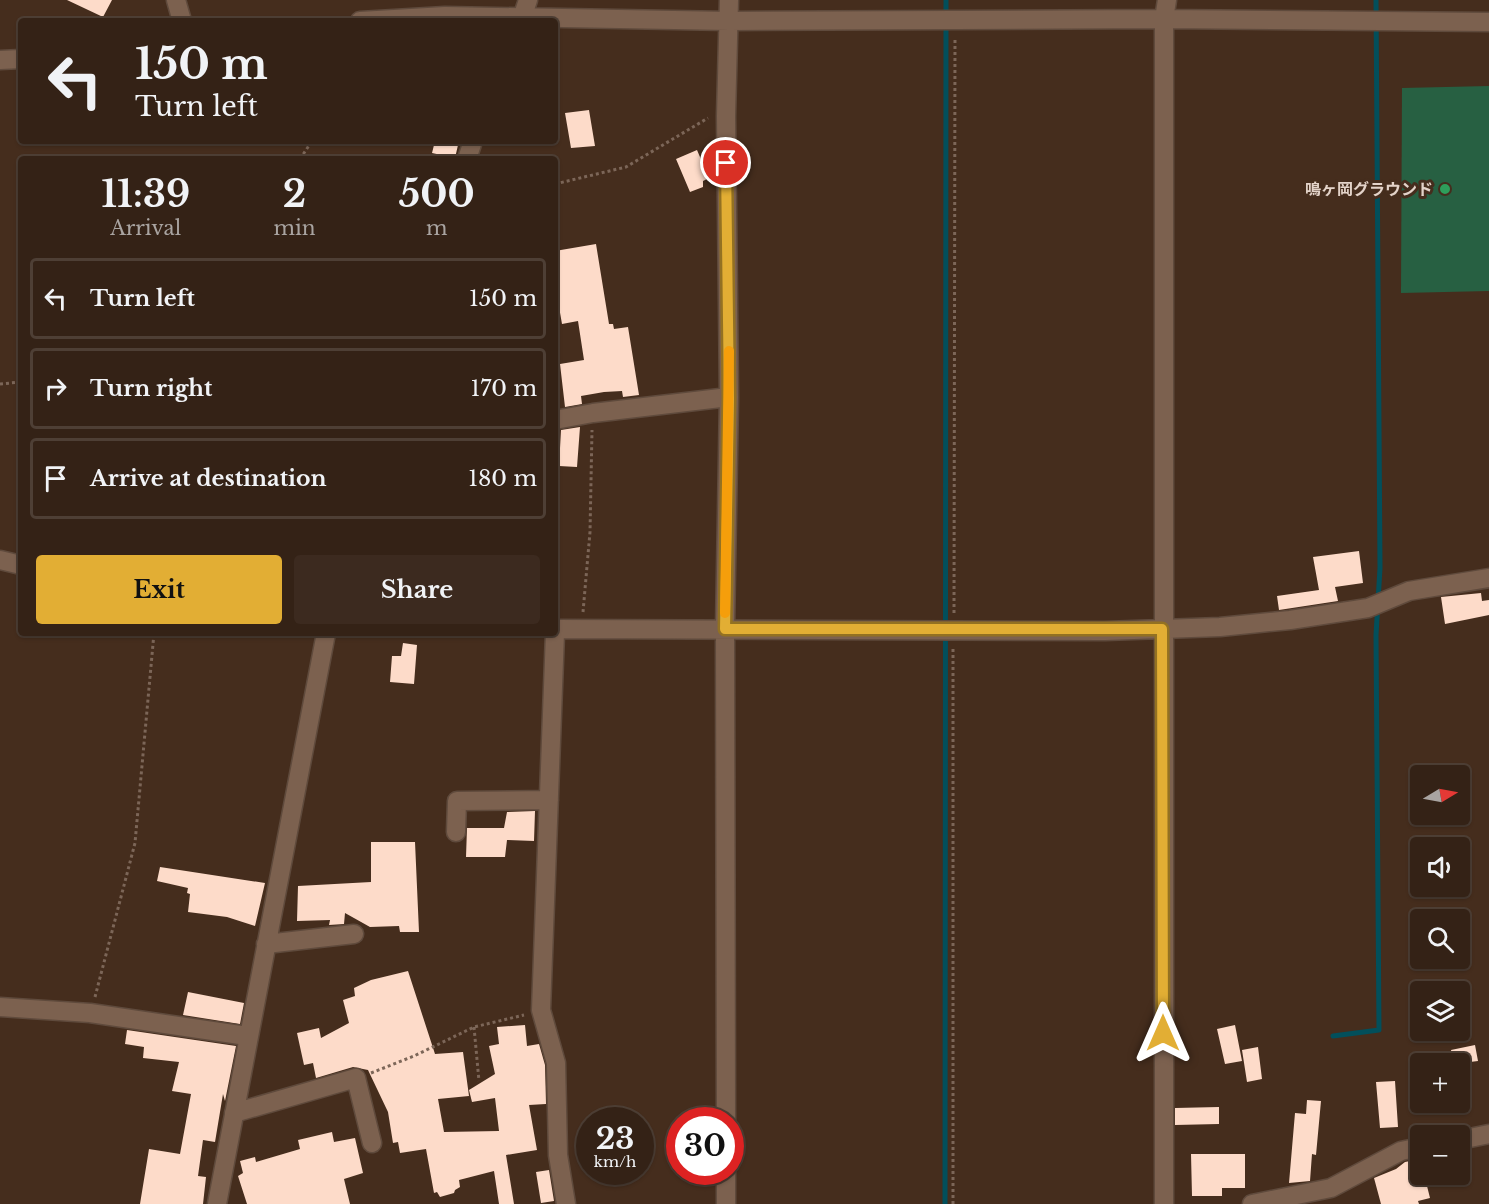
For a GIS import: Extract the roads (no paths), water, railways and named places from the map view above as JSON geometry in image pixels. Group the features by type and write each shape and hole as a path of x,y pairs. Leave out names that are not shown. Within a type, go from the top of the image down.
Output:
{"street":[{"path":"176,0 181,18"},
{"path":"521,18 528,0"},
{"path":"726,1107 725,629 729,398 726,116 729,0"},
{"path":"1164,1204 1162,629 1164,19 1167,0"},
{"path":"402,18 445,15 502,18"},
{"path":"558,19 1164,19 1489,22"},
{"path":"0,60 18,59"},
{"path":"558,419 593,413 729,398"},
{"path":"0,560 18,564"},
{"path":"558,631 1162,629 1290,620 1368,608 1409,591 1489,578"},
{"path":"216,1204 325,636"},
{"path":"555,636 541,1010 556,1063 558,1155 566,1204"},
{"path":"456,832 457,801 549,800"},
{"path":"267,945 354,934"},
{"path":"0,1007 90,1013 247,1036"},
{"path":"234,1113 356,1078 372,1143"},
{"path":"1470,1138 1489,1134"},
{"path":"1252,1204 1330,1188 1401,1151 1410,1149"},
{"path":"726,1185 726,1204"}],"waterway":[{"path":"945,1204 946,0"},
{"path":"1333,1036 1379,1030 1376,635 1380,568 1376,0"}],"place":[{"name":"鳴ヶ岡グラウンド","path":"1445,189"}]}
